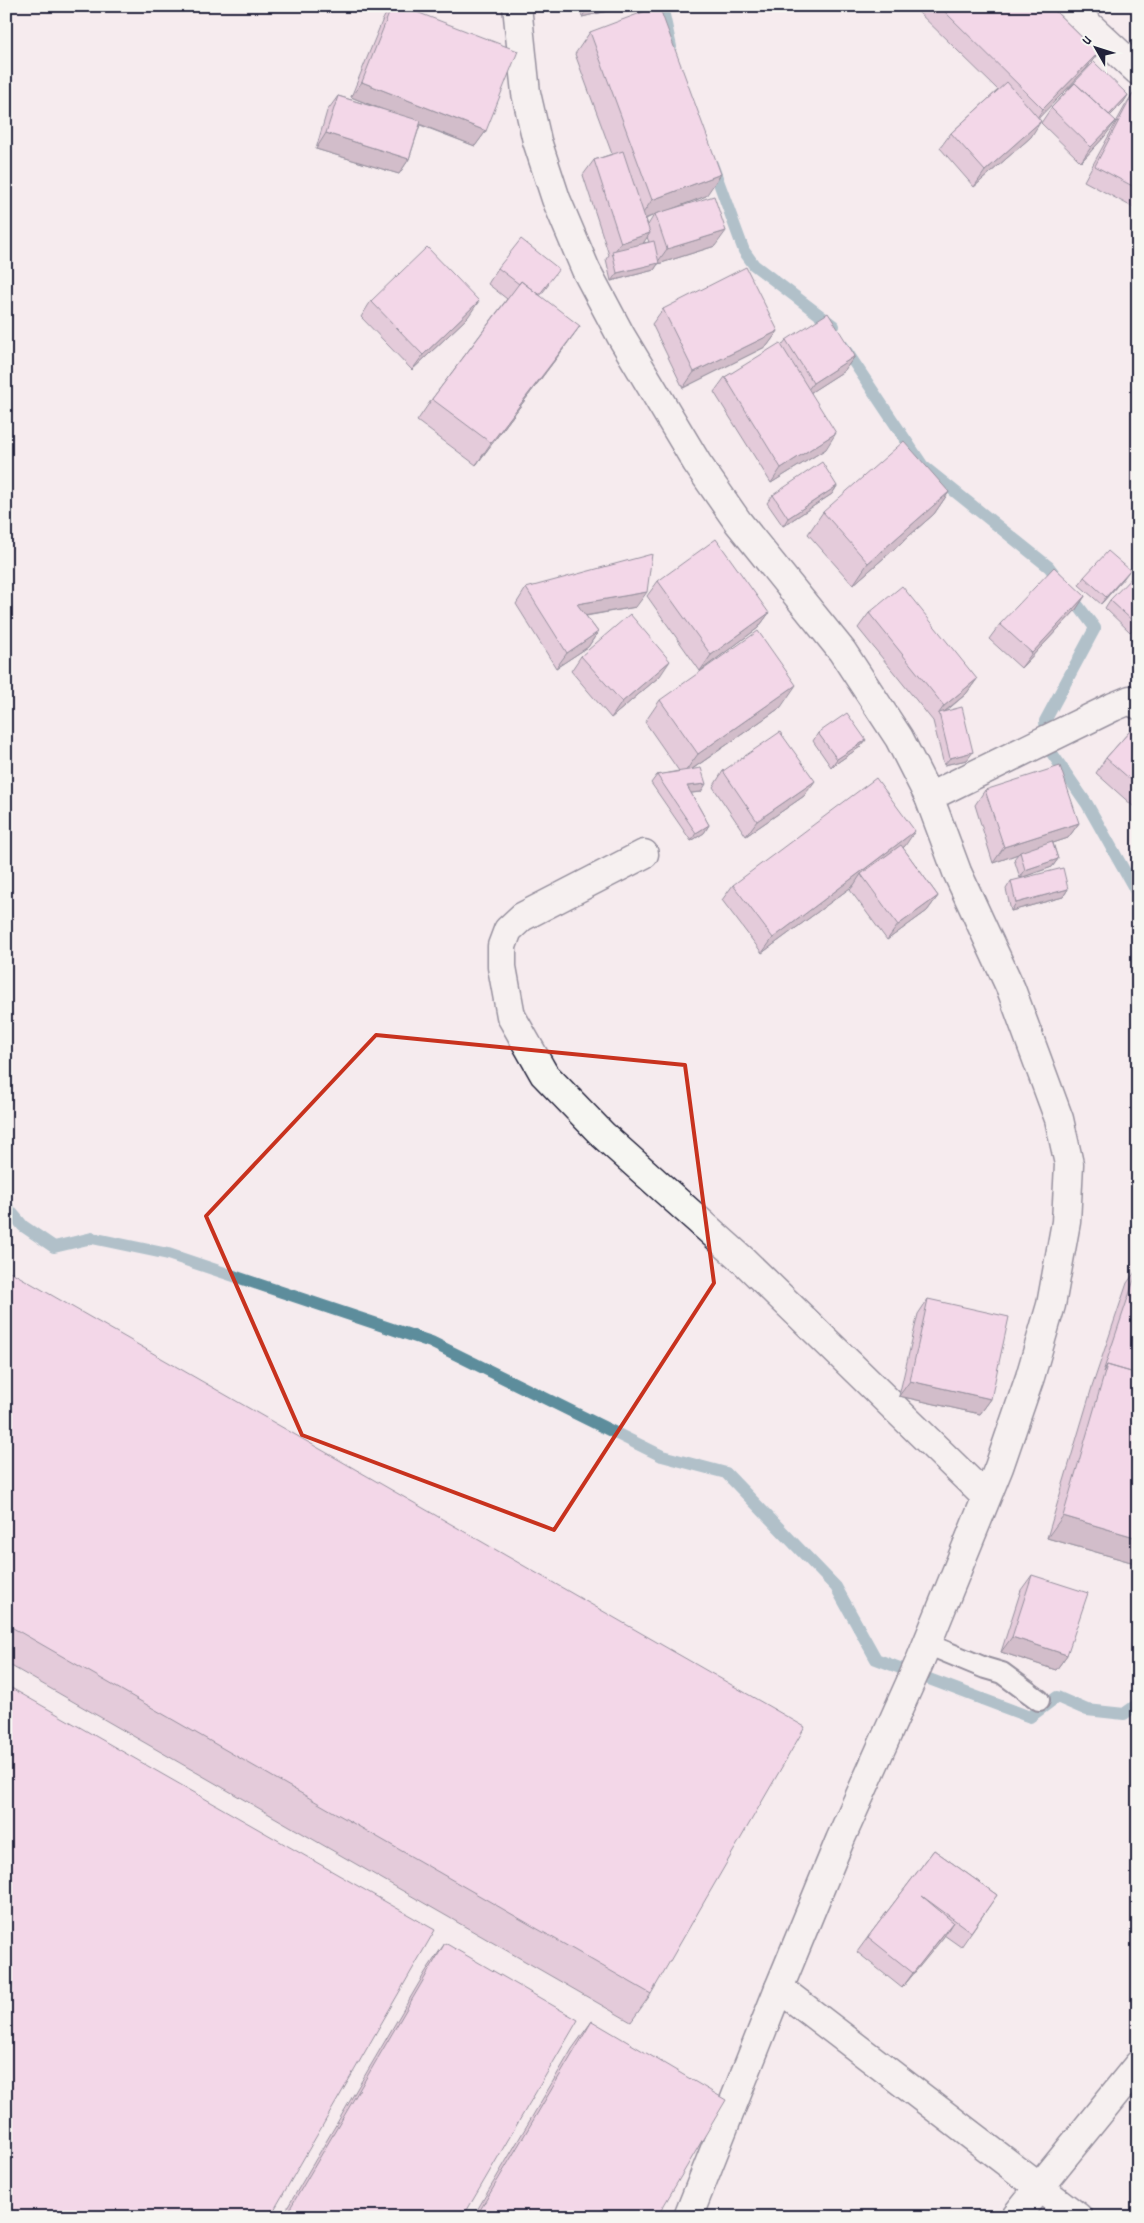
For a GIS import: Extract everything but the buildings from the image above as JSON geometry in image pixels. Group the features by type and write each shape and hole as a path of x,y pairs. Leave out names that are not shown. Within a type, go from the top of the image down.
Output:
{"street":[{"path":"517,6 526,93 537,141 556,199 586,270 621,336 697,463 738,522 842,651 899,738 929,797 957,872 1011,989 1059,1119 1069,1164 1066,1222 1051,1305 1030,1377 986,1497 927,1644 840,1840 688,2217"},
{"path":"1068,6 1138,71"},
{"path":"929,797 1130,700 1138,705"},
{"path":"644,854 522,916 508,930 502,946 502,967 512,1016 544,1074 603,1135 744,1261 986,1497"},
{"path":"779,1988 1040,2186 1078,2217"},
{"path":"1015,2217 1138,2066"}],"lane":[{"path":"927,1644 1002,1673 1039,1700"}],"highlighted area":[{"path":"376,1035 685,1065 714,1283 554,1530 302,1435 206,1216"}],"waterway":[{"path":"662,6 671,47"},
{"path":"712,164 744,251 754,265 834,326"},
{"path":"843,346 923,466 1049,567 1095,628 1045,721 1047,746 1087,804 1138,895"},
{"path":"6,1206 23,1226 54,1247 92,1238 168,1254 431,1342 662,1456 726,1473 836,1587 876,1659 1030,1717 1057,1697 1087,1710 1124,1714 1138,1704"}]}
